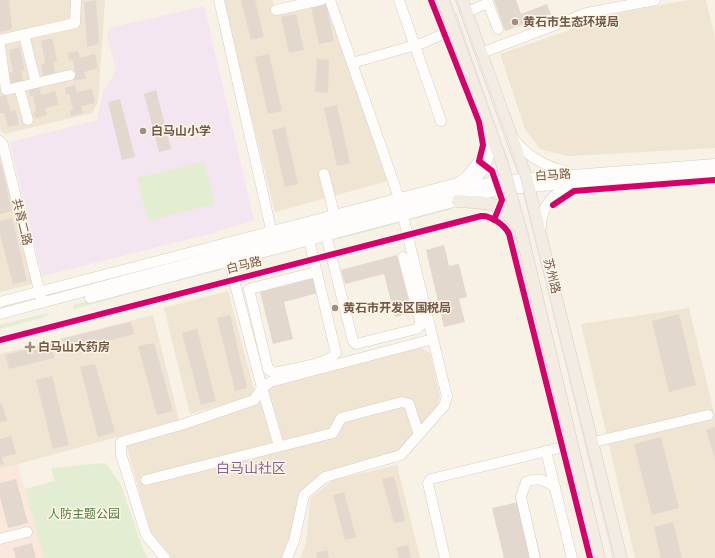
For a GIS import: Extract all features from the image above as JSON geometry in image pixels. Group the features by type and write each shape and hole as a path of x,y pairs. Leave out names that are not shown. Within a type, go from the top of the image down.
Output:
{"main road":[{"name":"苏州路","path":"443,0 491,134 521,231 599,558"},
{"name":"苏州路","path":"462,0 527,182 594,442 621,558"},
{"path":"458,201 484,201 500,207 508,213 521,231"}],"street":[{"path":"0,40 76,23 76,0"},
{"path":"219,0 273,235"},
{"path":"276,10 320,0"},
{"path":"330,0 399,198"},
{"path":"399,0 441,121"},
{"path":"481,53 587,13 655,0"},
{"path":"466,12 487,2 498,29"},
{"path":"352,63 414,45 444,35 454,29"},
{"path":"24,35 36,83"},
{"path":"0,46 6,90 70,76"},
{"path":"19,87 28,120"},
{"path":"447,194 467,186 480,173 492,152 491,134"},
{"path":"510,134 519,147 535,158 556,169 583,177"},
{"name":"共青二路","path":"0,141 43,304"},
{"path":"0,302 335,219 399,198 458,183 467,176 479,161"},
{"name":"白马路","path":"335,219 447,194 507,183 715,164"},
{"name":"白马路","path":"583,177 715,173"},
{"path":"324,174 335,219"},
{"path":"540,231 541,218 544,208 558,193 583,177"},
{"name":"白马路","path":"0,322 458,201 507,183"},
{"path":"287,558 294,541 304,495 325,477 401,455 444,406 447,397 403,216"},
{"name":"白马路","path":"0,314 43,304 273,235"},
{"path":"326,235 353,342 356,344 416,329 421,325 404,257"},
{"path":"309,240 336,353 333,357 321,361 274,373 268,369 250,289 316,272"},
{"path":"229,261 262,388 279,446"},
{"path":"165,558 146,535 121,454 121,442 184,424 254,400 262,388 270,382 433,339"},
{"path":"146,480 333,432 341,418 402,402 409,404 418,435"},
{"path":"594,442 708,415"},
{"path":"445,558 428,483 431,479 572,445"},
{"path":"546,451 572,558"},
{"path":"535,558 522,501 522,491 526,482 536,479 546,480 555,487"},
{"path":"0,540 27,532"}],"shaded area":[{"path":"0,0 105,0 98,101 92,113 4,134 0,129"},
{"path":"222,0 272,0 277,14 327,3 388,181 275,212"},
{"path":"688,0 706,0 715,38 715,148 568,156 540,149 525,129 500,54 619,13"},
{"name":"白马山小学","path":"204,6 254,220 213,233 42,276 10,142 97,120 103,92 116,71 107,35 110,28"},
{"path":"0,148 32,284 0,292"},
{"path":"228,291 254,390 250,397 190,414 164,308"},
{"path":"689,308 715,417 715,558 635,558 581,324"},
{"path":"153,315 179,420 0,469 0,354"},
{"path":"420,348 430,353 440,397 436,410 398,452 320,473 301,493 290,540 281,558 170,558 151,534 126,444 205,422 260,403 272,384"},
{"path":"18,464 44,558 0,558 0,469"},
{"path":"397,465 420,558 300,558 306,544 310,499 333,480"}],"green space":[{"path":"204,161 215,204 148,221 137,178"},
{"path":"451,206 452,209 414,219 413,216"},
{"path":"397,221 398,224 338,239 338,236"},
{"path":"220,267 221,270 165,284 164,281"},
{"path":"150,285 151,288 74,309 73,305"},
{"path":"47,313 48,316 0,329 0,325"},
{"name":"人防主题公园","path":"105,463 121,485 143,550 148,558 44,558 25,489 55,481 51,468"}],"building":[{"path":"0,0 9,0 12,29 0,32"},
{"path":"96,0 99,44 87,47 84,2"},
{"path":"241,0 255,0 264,37 251,40"},
{"name":"黄石市生态环境局","path":"494,0 516,0 521,14 547,4 551,14 505,31"},
{"path":"326,4 334,41 319,44 311,7"},
{"path":"296,14 304,50 289,53 281,17"},
{"path":"52,38 57,62 53,62 56,75 44,78 41,64 45,63 41,41"},
{"path":"20,47 25,71 21,71 24,84 12,87 9,73 13,72 9,50"},
{"path":"78,51 80,58 95,54 98,68 84,72 86,78 74,81 73,75 76,75 72,59 69,60 68,53"},
{"path":"269,54 282,111 268,114 255,57"},
{"path":"317,59 329,60 328,93 315,92"},
{"path":"75,85 77,92 92,89 95,103 81,106 83,113 71,116 70,110 73,109 69,94 66,95 65,88"},
{"path":"39,87 41,95 55,91 59,105 45,108 47,115 35,118 34,112 36,111 33,96 30,97 29,90"},
{"path":"156,90 171,149 159,152 144,94"},
{"path":"6,95 11,111 16,110 19,125 8,127 4,113 0,113 0,96"},
{"path":"120,99 135,157 122,160 108,102"},
{"path":"337,105 350,163 337,166 324,108"},
{"path":"285,127 298,184 285,187 272,130"},
{"path":"1,163 12,211 0,214 0,164"},
{"path":"12,218 27,281 13,284 0,234 0,221"},
{"path":"444,245 449,266 459,264 467,297 459,299 465,322 444,327 426,250"},
{"path":"397,255 412,313 395,317 384,274 345,284 341,270"},
{"path":"314,278 318,293 284,302 293,339 273,344 260,292"},
{"path":"679,314 696,385 669,392 652,321"},
{"path":"230,315 247,388 235,391 217,318"},
{"path":"131,322 134,334 65,352 62,339"},
{"path":"197,329 216,401 201,405 182,333"},
{"path":"51,343 54,358 9,369 5,355"},
{"path":"154,343 173,411 157,415 138,346"},
{"path":"95,364 115,432 98,437 80,367"},
{"path":"52,376 69,445 53,449 36,380"},
{"path":"2,403 7,421 0,422 0,404"},
{"path":"715,427 715,460 706,430"},
{"path":"11,436 16,454 2,457 4,464 0,465 0,439"},
{"path":"661,437 679,508 652,515 634,444"},
{"path":"394,476 405,521 394,523 382,479"},
{"path":"16,479 28,523 8,528 0,497 0,483"},
{"path":"344,492 356,537 345,540 333,495"},
{"path":"527,500 541,558 504,558 492,508"},
{"path":"673,522 682,558 661,558 654,527"},
{"path":"32,543 36,558 16,558 13,548"},
{"path":"408,545 411,558 399,558 396,548"},
{"path":"327,550 329,558 317,558 316,553"}],"tram line":[{"path":"457,0 518,167 613,558"},
{"path":"456,13 510,169 531,245"}],"cycle path":[{"path":"431,0 479,122 483,145 479,161 492,171 502,200 494,220"},
{"path":"553,205 574,191 715,180"},
{"path":"0,340 481,216 489,217 501,224 509,234 590,558"}],"place":[{"name":"黄石市生态环境局","path":"515,22"},
{"name":"白马山小学","path":"143,131"},
{"name":"黄石市开发区国税局","path":"335,308"},
{"name":"白马山大药房","path":"30,347"}],"district":[{"name":"白马山社区","path":"251,468"}]}
